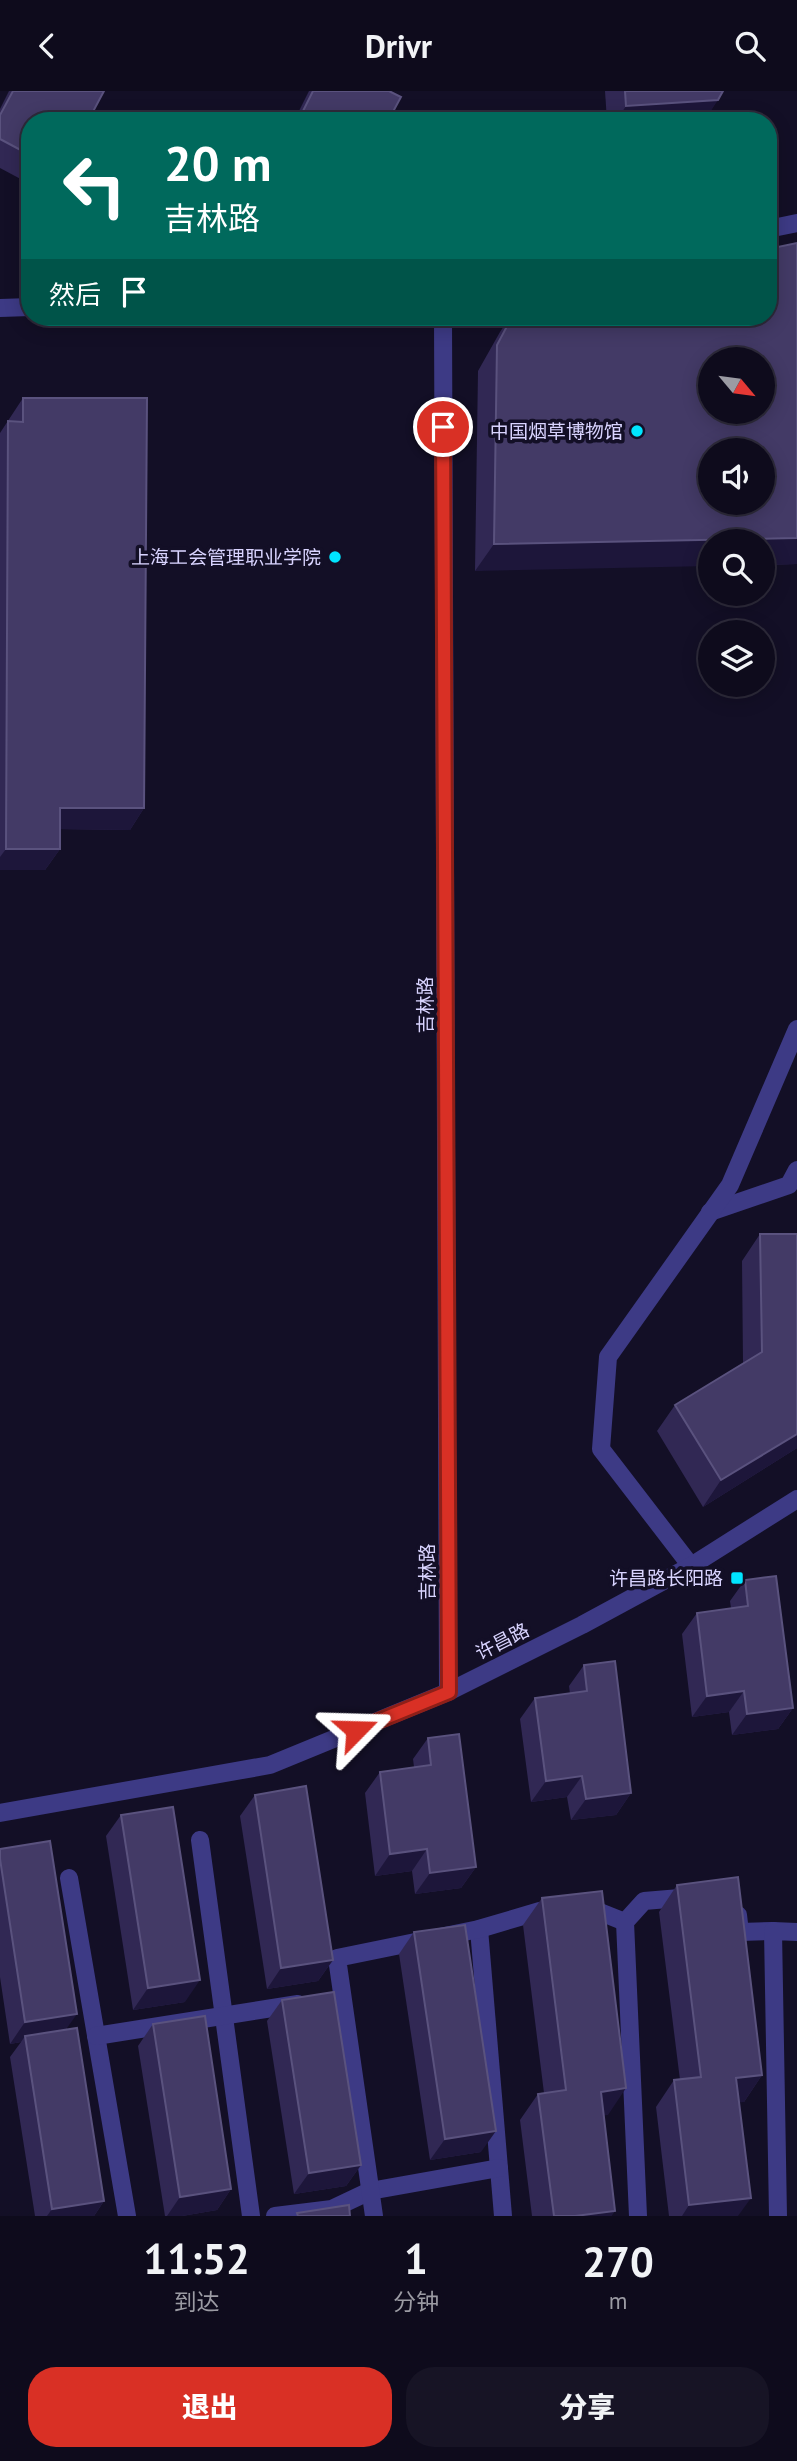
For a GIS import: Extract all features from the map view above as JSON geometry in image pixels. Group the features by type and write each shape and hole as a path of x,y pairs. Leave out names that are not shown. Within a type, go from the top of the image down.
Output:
{"street":[{"path":"777,227 797,223"},
{"path":"0,308 21,307"},
{"name":"吉林路","path":"443,326 449,1692"},
{"path":"691,1566 601,1449 607,1357 730,1185 797,1029"},
{"path":"710,1212 789,1185 797,1170"},
{"name":"许昌路","path":"0,1813 270,1765 449,1692 582,1625 691,1566 797,1499"},
{"path":"201,1840 251,2216"},
{"path":"69,1878 127,2216"},
{"path":"638,2216 625,1922 644,1901 709,1895"},
{"path":"728,1907 737,1913 740,1932 797,1932"},
{"path":"374,2216 330,1999 337,1958 479,1929 540,1911 595,1910 625,1922"},
{"path":"479,1929 503,2216"},
{"path":"773,1931 778,2216"},
{"path":"96,2036 330,1999"},
{"path":"275,2216 332,2209 370,2191 499,2168"}],"building":[{"path":"13,91 104,91 93,112 21,112 21,150 0,139 0,115"},
{"path":"313,91 389,91 401,97 393,112 302,112"},
{"path":"625,91 723,91 718,100 626,106"},
{"name":"中国烟草博物馆","path":"797,243 797,538 775,538 775,529 698,529 698,540 494,544 497,345 507,326 777,326 777,247"},
{"path":"23,398 147,398 144,808 60,808 60,849 6,849 8,421 23,422"},
{"path":"760,1234 797,1234 797,1434 721,1480 675,1405 762,1352"},
{"path":"776,1576 793,1708 747,1714 744,1691 707,1696 697,1613 748,1606 745,1580"},
{"path":"615,1661 631,1793 586,1799 582,1776 546,1781 535,1698 587,1691 584,1665"},
{"path":"459,1734 476,1867 430,1873 427,1849 390,1854 380,1772 431,1765 428,1738"},
{"path":"306,1786 333,1960 281,1968 255,1795"},
{"path":"173,1807 200,1980 148,1988 121,1815"},
{"path":"50,1841 77,2014 25,2022 0,1849"},
{"path":"738,1877 762,2075 736,2078 751,2198 689,2205 674,2080 701,2077 677,1885"},
{"path":"602,1891 626,2088 601,2092 615,2211 554,2216 538,2094 566,2090 542,1898"},
{"path":"465,1925 496,2131 445,2139 414,1932"},
{"path":"334,1992 361,2165 309,2173 282,2000"},
{"path":"205,2016 231,2189 180,2197 153,2024"},
{"path":"77,2028 104,2201 52,2209 25,2036"},
{"path":"349,2205 350,2216 298,2216 297,2213"}],"place":[{"name":"中国烟草博物馆","path":"637,431"},
{"name":"上海工会管理职业学院","path":"335,557"},
{"name":"许昌路长阳路","path":"737,1578"}],"route":[{"path":"356,1730 449,1692 443,427"}]}
